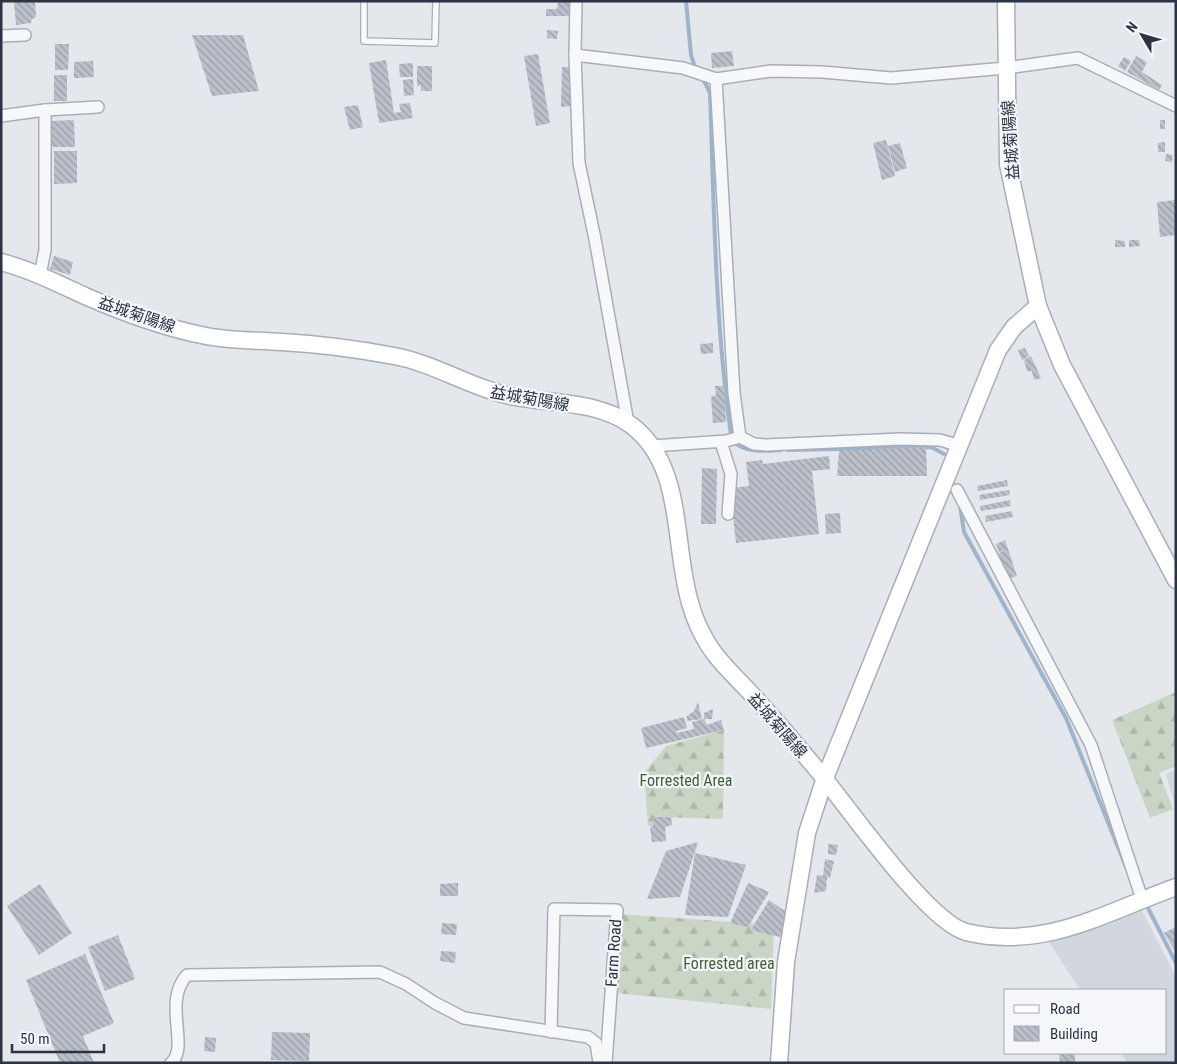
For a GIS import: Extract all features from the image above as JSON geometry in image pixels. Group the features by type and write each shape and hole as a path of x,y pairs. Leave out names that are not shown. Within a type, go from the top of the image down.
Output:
{"main road":[{"name":"益城菊陽線","path":"1006,1 1008,164 1038,306 1062,365 1173,571"},
{"name":"益城菊陽線","path":"1,262 40,274 87,297 155,324 210,337 313,344 424,362 484,390 514,397 605,411 628,423 652,446 667,475 691,607 712,652 825,778 926,903 962,931 992,935 1037,936 1087,924 1142,899 1176,887"},
{"name":"益城菊陽線","path":"825,778 998,350 1014,326 1038,306"},
{"path":"778,1063 790,934 807,833 825,778"}],"street":[{"path":"576,1 575,56 579,163 595,239 628,423"},
{"path":"1,36 25,35"},
{"path":"575,56 682,68 716,79 771,71 822,72 891,78 1006,68 1078,58 1176,106"},
{"path":"716,79 734,392 740,437"},
{"path":"1,116 45,110 98,107"},
{"path":"40,274 45,250 45,110"},
{"path":"652,446 721,442 740,437 754,444 766,445 900,439 940,440 960,446"},
{"path":"721,442 731,474 728,514"},
{"path":"958,490 1091,745 1142,899"},
{"name":"Farm Road","path":"551,1032 554,909 617,910 606,1063"},
{"path":"171,1063 174,1060 178,1047 175,994 179,984 187,975 380,972 406,984 435,1003 464,1018 588,1037 596,1043 599,1063"}],"lane":[{"path":"364,1 364,41 435,43 436,1"}],"shaded area":[{"path":"1176,770 1176,810 1166,774"},
{"path":"1141,909 1176,977 1176,1063 1127,1063 1122,1054 1167,1054 1167,989 1079,989 1049,942"}],"green space":[{"path":"1176,692 1176,766 1159,773 1173,809 1150,818 1112,720"},
{"name":"Forrested Area","path":"724,730 723,819 654,817 653,826 648,826 644,773 666,746"},
{"name":"Forrested area","path":"620,914 774,925 771,1009 616,993"}],"building":[{"path":"14,1 35,1 36,17 32,19 31,23 16,25"},
{"path":"558,2 570,2 570,16 546,16 546,9 557,9"},
{"path":"547,30 558,31 557,39 547,38"},
{"path":"192,35 243,35 259,91 212,96"},
{"path":"55,44 69,44 68,70 55,70"},
{"path":"732,51 734,66 712,68 711,53"},
{"path":"538,54 550,123 536,126 524,56"},
{"path":"1136,56 1147,62 1142,72 1162,85 1159,90 1127,72"},
{"path":"1124,57 1131,61 1125,71 1118,66"},
{"path":"386,60 394,113 401,112 399,104 410,103 413,118 379,123 369,63"},
{"path":"93,61 94,77 74,78 74,62"},
{"path":"413,63 413,77 400,77 399,64"},
{"path":"417,66 432,66 432,91 421,91 421,85 417,86"},
{"path":"562,67 571,67 572,106 561,107"},
{"path":"54,75 67,75 67,101 54,101"},
{"path":"413,79 414,95 404,96 403,80"},
{"path":"358,105 363,127 350,130 344,107"},
{"path":"74,120 75,147 52,147 51,121"},
{"path":"1160,120 1165,120 1165,129 1160,129"},
{"path":"886,140 895,176 882,180 873,143"},
{"path":"1165,142 1165,152 1158,152 1158,143"},
{"path":"900,143 907,168 895,172 888,146"},
{"path":"54,151 77,151 77,183 54,184"},
{"path":"1166,154 1173,155 1172,162 1165,161"},
{"path":"1176,200 1176,235 1160,237 1157,202"},
{"path":"1115,240 1125,241 1125,247 1115,247"},
{"path":"1129,240 1139,240 1140,246 1129,247"},
{"path":"54,256 73,262 70,275 50,269"},
{"path":"713,343 713,353 701,354 700,344"},
{"path":"1025,348 1029,356 1022,360 1018,350"},
{"path":"1031,356 1041,378 1034,380 1032,371 1027,371 1024,360"},
{"path":"715,386 724,386 726,422 713,423 711,397 716,395"},
{"path":"926,447 927,476 837,476 839,451"},
{"path":"829,456 830,469 812,471 819,534 736,543 730,488 749,486 746,462 762,460 763,464"},
{"path":"702,468 717,469 716,524 701,524"},
{"path":"1007,480 1008,486 978,491 977,486"},
{"path":"1009,490 1010,495 980,500 979,495"},
{"path":"1010,500 1011,506 981,511 980,506"},
{"path":"1012,511 1013,517 986,522 985,516"},
{"path":"840,513 841,533 826,534 825,514"},
{"path":"1005,540 1017,576 1003,580 990,558 1005,550 999,552 996,544"},
{"path":"698,702 702,719 687,721 687,716 694,711"},
{"path":"713,709 712,719 704,719 704,713"},
{"path":"684,717 687,728 676,731 677,733 694,729 692,722 704,719 707,725 721,720 724,730 646,748 641,728"},
{"path":"654,817 671,817 672,825 665,827 666,841 652,842 650,827 653,826"},
{"path":"698,842 680,897 647,899 666,851"},
{"path":"828,844 838,845 836,855 828,854"},
{"path":"695,853 746,865 728,917 685,915"},
{"path":"825,859 834,861 830,878 827,877 826,891 814,893 817,875 823,876"},
{"path":"458,883 458,896 440,896 440,884"},
{"path":"748,883 769,892 748,927 730,923"},
{"path":"40,884 72,933 39,955 7,906"},
{"path":"769,900 789,914 780,937 751,930"},
{"path":"442,923 457,924 456,935 441,934"},
{"path":"1176,927 1176,953 1164,933"},
{"path":"118,935 135,979 105,991 88,947"},
{"path":"441,951 456,952 455,963 440,961"},
{"path":"85,954 114,1023 83,1036 94,1063 60,1063 26,980"},
{"path":"272,1032 310,1033 309,1061 271,1060"},
{"path":"205,1037 216,1038 215,1052 204,1051"},
{"path":"1059,1054 1075,1054 1075,1063 1060,1063"}],"waterway":[{"path":"686,1 691,55 694,64"},
{"path":"703,79 710,93 718,307 731,435"},
{"path":"735,443 751,450 781,450"},
{"path":"788,450 931,447 944,454"},
{"path":"960,505 964,532 1066,718 1126,867"},
{"path":"1148,908 1176,963"}]}
